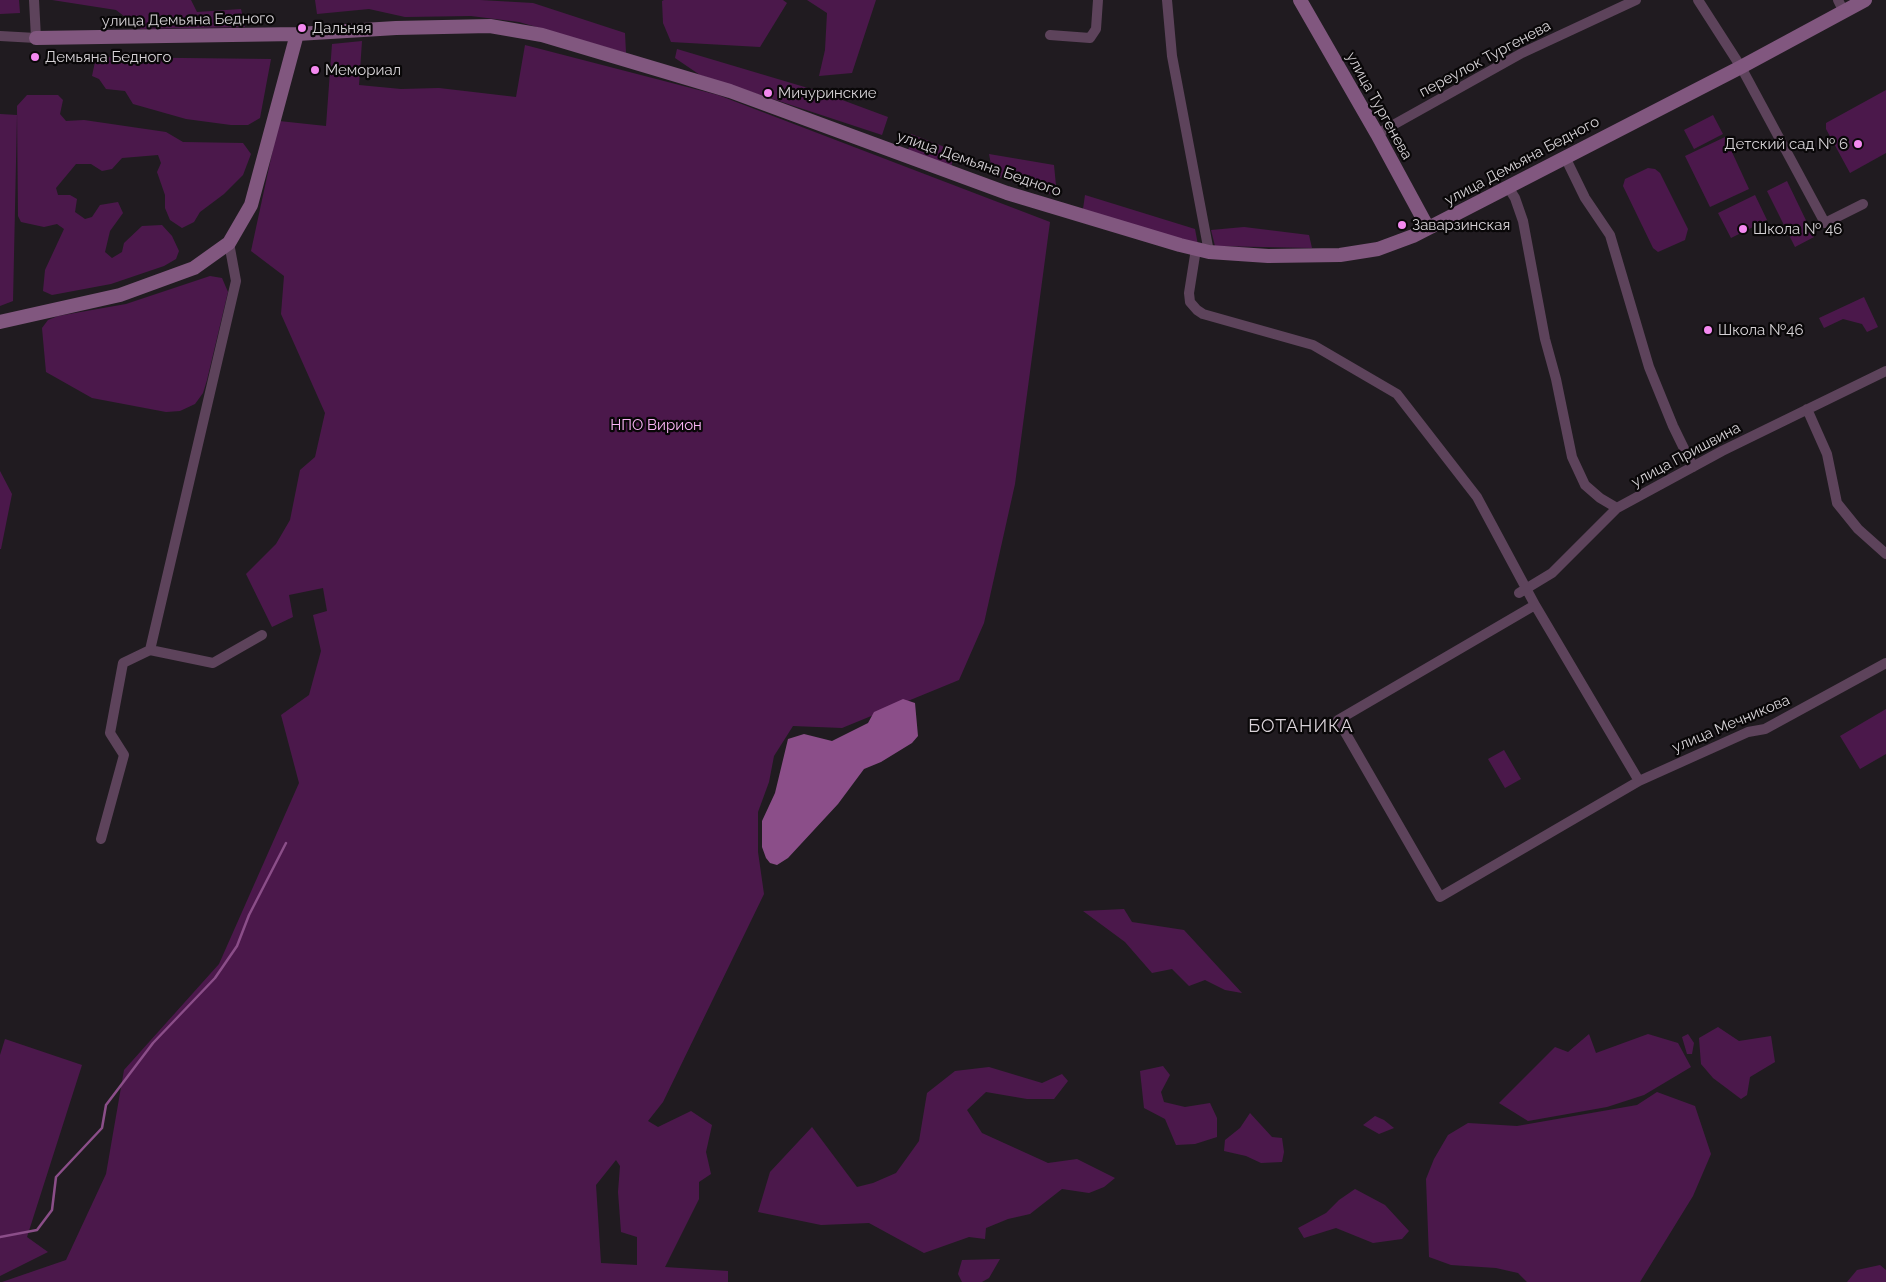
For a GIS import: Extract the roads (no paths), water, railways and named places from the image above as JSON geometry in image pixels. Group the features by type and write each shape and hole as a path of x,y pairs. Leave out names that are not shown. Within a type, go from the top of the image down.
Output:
{"street":[{"path":"0,36 36,38 34,0"},
{"path":"1050,35 1090,38 1096,29 1098,0"},
{"path":"1167,0 1172,56 1202,250 1189,293 1190,302 1203,314 1313,345 1397,394 1477,497 1523,591 1535,605 1639,780"},
{"name":"улица Тургенева","path":"1300,0 1377,134 1428,228"},
{"name":"переулок Тургенева","path":"1377,134 1522,53 1636,0"},
{"path":"1698,0 1741,67 1825,223 1863,204"},
{"name":"улица Демьяна Бедного","path":"36,38 297,34 396,28 490,26 542,35 730,91 1033,201 1202,250 1268,256 1340,255 1378,249 1428,228 1741,67 1841,6 1865,0"},
{"path":"0,322 120,295 194,268 229,243 251,205 297,34"},
{"path":"1565,157 1585,198 1610,235 1649,366 1672,426 1693,467"},
{"path":"1508,187 1515,198 1524,221 1545,339 1556,379 1572,457 1585,485 1600,498 1617,508"},
{"path":"150,650 236,281 229,243"},
{"name":"улица Пришвина","path":"1523,591 1552,573 1617,508 1693,467 1886,371"},
{"path":"1807,409 1821,436 1827,454 1837,503 1858,529 1886,554"},
{"name":"улица Мечникова","path":"1535,605 1338,720 1440,897 1639,780 1732,738 1748,732 1765,729 1886,664"},
{"path":"101,839 124,755 110,734 123,662 150,650 213,663 262,634"}],"waterway":[{"path":"0,1237 37,1230 52,1210 56,1177 102,1128 106,1105 153,1043 215,978 237,946 249,915 286,843"}],"place":[{"name":"Дальняя","path":"302,28"},
{"name":"Демьяна Бедного","path":"35,57"},
{"name":"Мемориал","path":"315,70"},
{"name":"Мичуринские","path":"768,93"},
{"name":"Детский сад № 6","path":"1858,144"},
{"name":"Заварзинская","path":"1402,225"},
{"name":"Школа № 46","path":"1743,229"},
{"name":"Школа №46","path":"1708,330"}],"district":[{"name":"БОТАНИКА","path":"1301,727"}],"park label":[{"name":"НПО Вирион","path":"656,425"}]}
